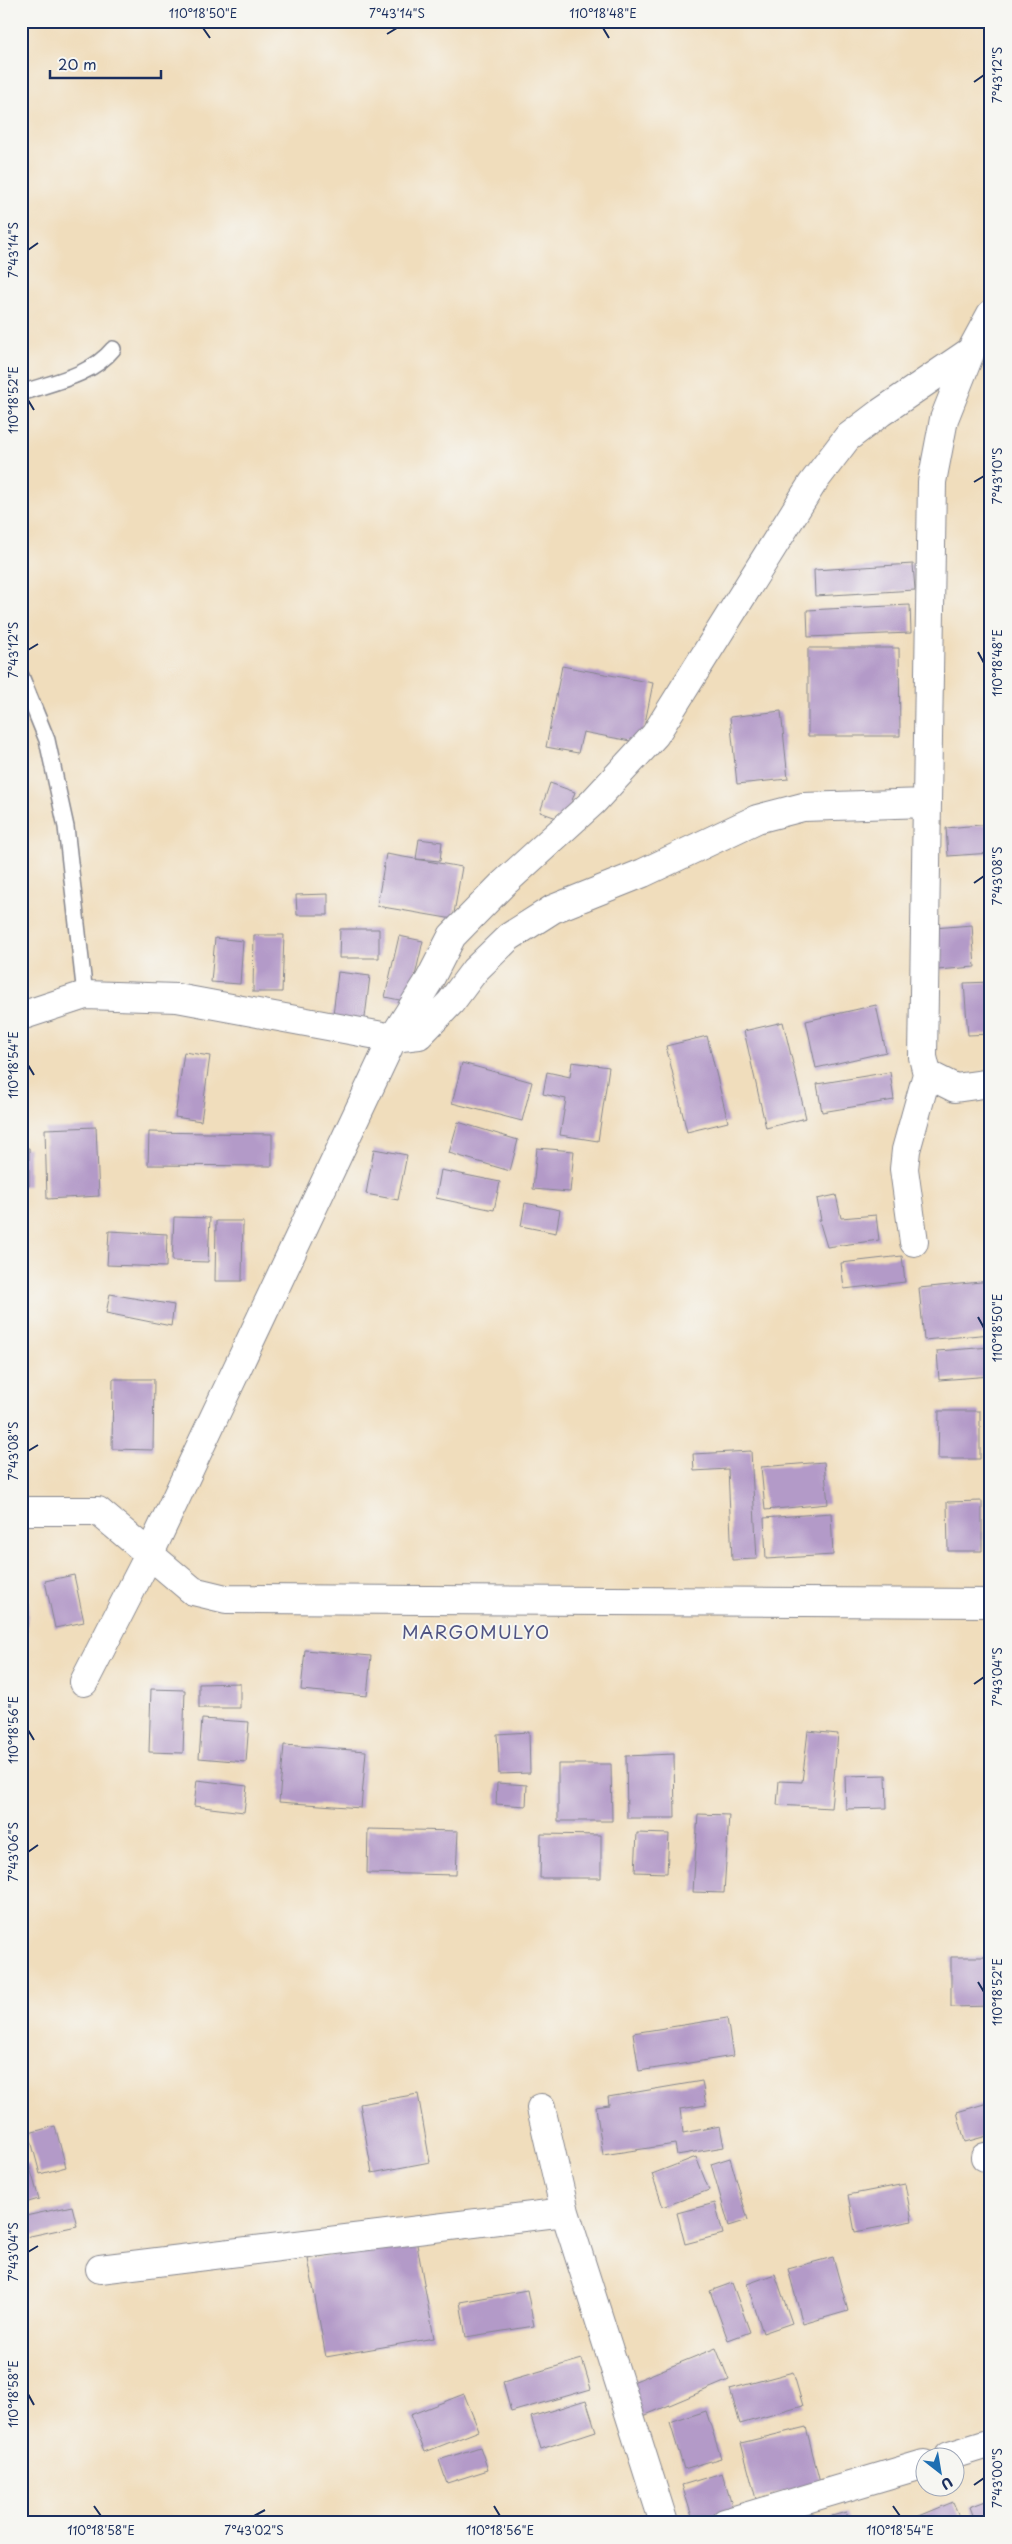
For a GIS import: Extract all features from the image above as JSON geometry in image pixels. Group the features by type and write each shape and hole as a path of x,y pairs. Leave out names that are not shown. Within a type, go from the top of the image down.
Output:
{"street":[{"path":"914,1242 904,1169 906,1150 927,1074 923,1057 932,482 944,420 971,351 991,314"},
{"path":"84,1682 150,1553 393,1038 429,981 452,936 502,885 593,802 655,735 812,484 847,438 880,413 971,351"},
{"path":"21,1016 85,995 177,998 393,1038 408,1038 420,1035 451,1002 475,970 509,937 553,909 643,873 757,819 803,807 926,803"},
{"path":"927,1074 955,1088 991,1083"},
{"path":"21,1511 98,1511 193,1591 226,1599 991,1603"},
{"path":"541,2108 564,2212 664,2523"},
{"path":"100,2269 564,2212"},
{"path":"964,2451 991,2443"},
{"path":"725,2523 914,2467"}],"lane":[{"path":"21,393 86,372 104,360 113,349"},
{"path":"21,676 47,740 66,827 85,995"}],"building":[{"path":"913,564 915,590 815,596 814,570"},
{"path":"910,605 911,633 808,637 807,610"},
{"path":"808,648 899,648 900,736 808,736"},
{"path":"562,666 653,683 641,743 583,732 578,753 546,747"},
{"path":"781,711 788,779 737,784 730,717"},
{"path":"550,783 575,792 565,821 540,812"},
{"path":"991,824 991,853 948,856 946,828"},
{"path":"419,839 442,842 440,861 416,859"},
{"path":"386,854 462,867 453,919 377,906"},
{"path":"328,894 328,915 297,915 296,895"},
{"path":"972,925 975,967 937,970 934,928"},
{"path":"340,929 379,929 379,958 339,958"},
{"path":"254,935 284,935 282,992 253,992"},
{"path":"399,936 423,941 409,1002 385,997"},
{"path":"215,938 243,941 240,984 211,982"},
{"path":"338,972 370,976 364,1026 332,1023"},
{"path":"991,982 991,1034 968,1035 964,983"},
{"path":"876,1005 886,1052 816,1068 806,1021"},
{"path":"783,1022 806,1118 766,1128 744,1031"},
{"path":"707,1036 728,1122 687,1132 666,1046"},
{"path":"184,1052 210,1056 201,1121 175,1117"},
{"path":"572,1062 609,1067 598,1141 560,1135 566,1099 543,1094 547,1072 570,1077"},
{"path":"462,1063 532,1082 522,1121 452,1103"},
{"path":"890,1072 894,1100 822,1112 817,1084"},
{"path":"458,1122 518,1140 510,1171 449,1153"},
{"path":"96,1127 99,1196 47,1199 45,1129"},
{"path":"149,1132 272,1134 272,1166 148,1165"},
{"path":"21,1148 29,1148 29,1186 21,1186"},
{"path":"537,1148 574,1151 570,1192 533,1189"},
{"path":"374,1149 407,1155 398,1200 366,1194"},
{"path":"441,1170 500,1182 494,1210 436,1198"},
{"path":"836,1195 841,1218 876,1215 879,1240 827,1247 819,1220 821,1220 817,1199"},
{"path":"525,1203 560,1210 556,1233 521,1226"},
{"path":"174,1217 210,1218 208,1262 172,1261"},
{"path":"216,1221 243,1221 242,1281 215,1281"},
{"path":"109,1231 167,1234 166,1267 107,1265"},
{"path":"902,1256 905,1282 844,1289 841,1263"},
{"path":"991,1281 991,1334 924,1340 919,1288"},
{"path":"110,1294 174,1305 171,1326 106,1313"},
{"path":"991,1347 991,1376 939,1380 937,1351"},
{"path":"113,1379 154,1379 153,1450 112,1449"},
{"path":"939,1411 980,1411 980,1459 938,1459"},
{"path":"21,1423 26,1454 21,1455"},
{"path":"751,1451 757,1559 732,1560 728,1469 694,1471 693,1454"},
{"path":"824,1462 828,1504 765,1510 761,1467"},
{"path":"982,1501 982,1551 948,1551 947,1502"},
{"path":"831,1513 833,1555 766,1559 764,1518"},
{"path":"74,1575 84,1622 55,1628 45,1581"},
{"path":"21,1603 29,1604 26,1632 21,1631"},
{"path":"305,1650 371,1656 367,1696 301,1690"},
{"path":"240,1683 240,1708 199,1708 199,1684"},
{"path":"151,1689 185,1690 183,1753 149,1752"},
{"path":"202,1719 249,1722 246,1762 199,1758"},
{"path":"808,1731 838,1734 831,1808 777,1805 779,1781 802,1782"},
{"path":"529,1732 530,1773 499,1774 497,1734"},
{"path":"284,1745 366,1751 361,1808 279,1802"},
{"path":"674,1754 675,1818 627,1818 626,1756"},
{"path":"558,1764 611,1764 612,1821 558,1821"},
{"path":"886,1775 887,1808 846,1809 845,1776"},
{"path":"197,1780 247,1786 244,1812 194,1806"},
{"path":"497,1783 527,1785 526,1806 496,1804"},
{"path":"698,1814 729,1815 724,1893 693,1892"},
{"path":"368,1829 458,1831 456,1875 367,1873"},
{"path":"637,1833 669,1834 667,1873 635,1872"},
{"path":"541,1834 601,1835 601,1878 540,1878"},
{"path":"951,1957 991,1957 991,2006 951,2007"},
{"path":"727,2018 733,2056 639,2071 633,2033"},
{"path":"702,2081 706,2105 680,2109 683,2133 720,2126 724,2147 677,2155 675,2144 603,2155 596,2107 609,2105 608,2097"},
{"path":"418,2094 430,2162 372,2173 360,2104"},
{"path":"991,2102 991,2135 965,2142 957,2112"},
{"path":"55,2126 66,2167 40,2174 29,2133"},
{"path":"696,2157 709,2190 663,2207 652,2174"},
{"path":"730,2158 748,2220 729,2226 711,2164"},
{"path":"29,2164 39,2199 21,2204 21,2166"},
{"path":"991,2182 991,2209 990,2209 982,2185"},
{"path":"905,2184 912,2221 855,2232 848,2195"},
{"path":"715,2203 723,2234 685,2244 677,2213"},
{"path":"72,2206 77,2226 21,2238 21,2217"},
{"path":"416,2239 434,2338 326,2357 308,2259"},
{"path":"833,2257 848,2311 803,2324 788,2269"},
{"path":"775,2274 792,2323 763,2333 747,2284"},
{"path":"732,2283 750,2332 728,2340 710,2291"},
{"path":"527,2290 534,2326 466,2337 460,2302"},
{"path":"716,2348 729,2380 641,2417 628,2384"},
{"path":"582,2359 591,2389 511,2412 503,2382"},
{"path":"793,2372 803,2406 740,2424 730,2389"},
{"path":"464,2394 479,2431 425,2452 410,2415"},
{"path":"586,2400 596,2431 541,2449 531,2417"},
{"path":"706,2411 721,2458 684,2469 670,2423"},
{"path":"806,2427 820,2483 756,2499 741,2443"},
{"path":"480,2447 488,2470 447,2483 439,2460"},
{"path":"722,2473 735,2515 712,2523 694,2523 682,2485"},
{"path":"991,2499 991,2523 976,2523 970,2507"},
{"path":"953,2502 962,2523 919,2523 917,2517"},
{"path":"846,2512 850,2523 834,2523 832,2516"}],"district":[{"name":"MARGOMULYO","path":"476,1631"}]}
